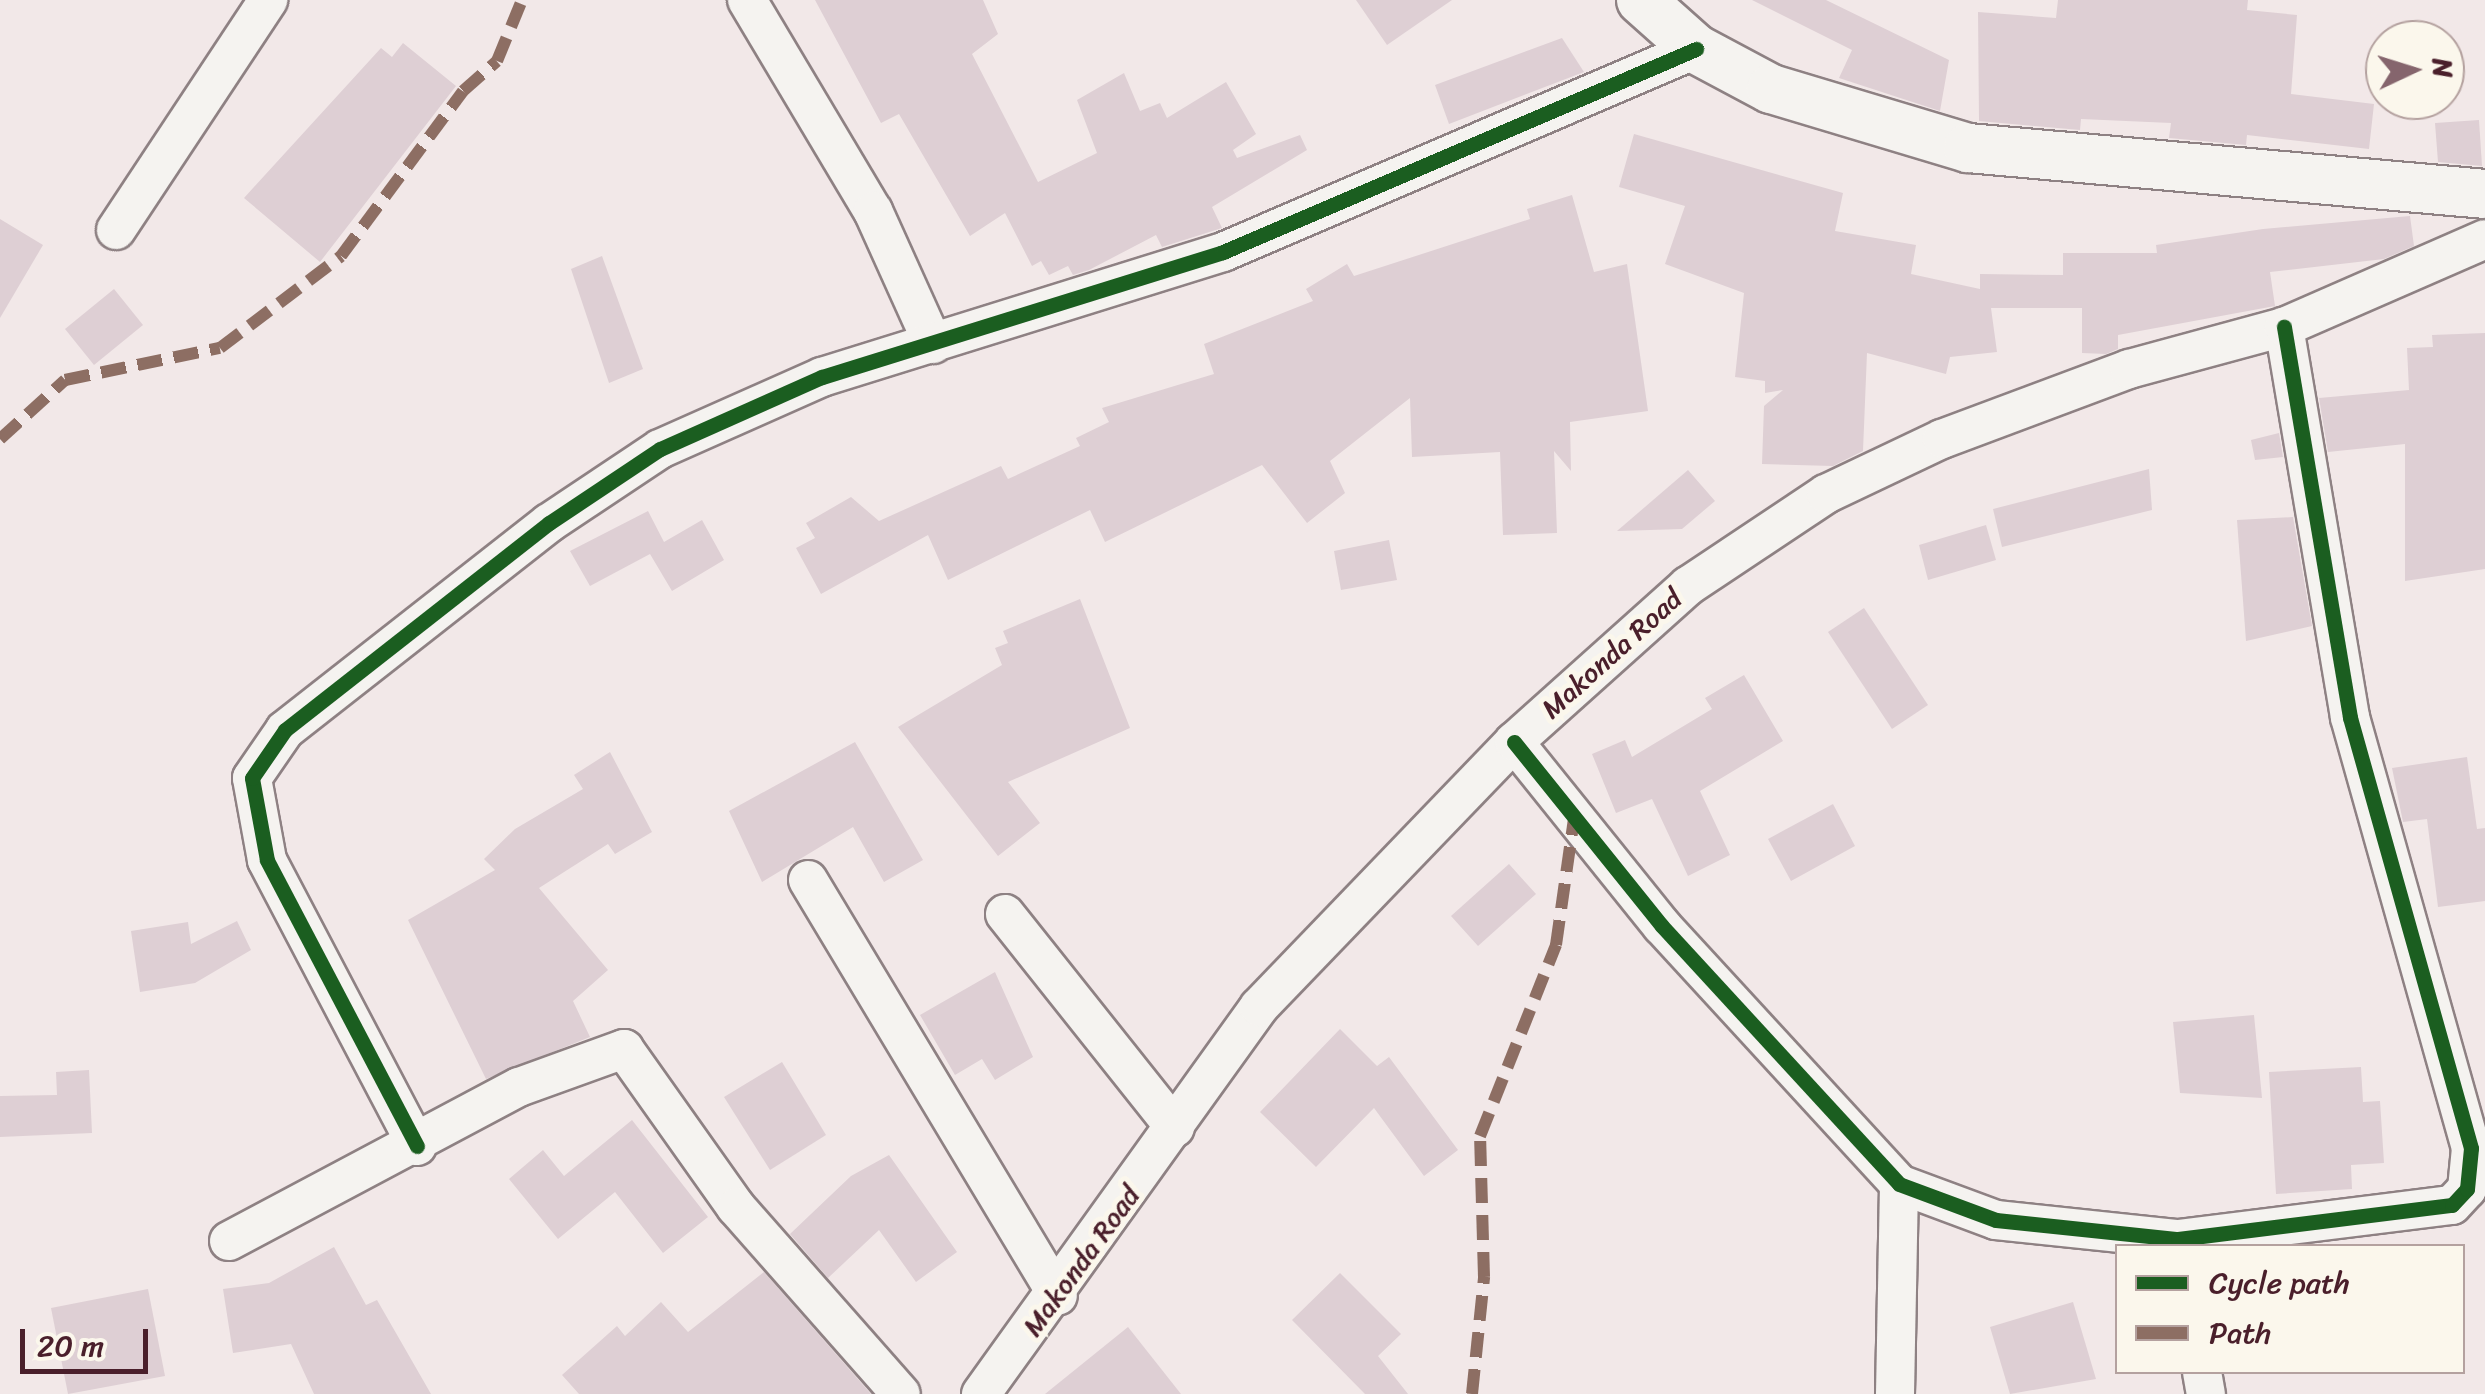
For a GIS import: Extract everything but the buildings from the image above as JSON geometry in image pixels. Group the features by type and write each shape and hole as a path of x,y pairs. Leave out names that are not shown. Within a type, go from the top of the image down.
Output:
{"street":[{"path":"116,230 268,0"},
{"path":"747,0 874,211 933,344"},
{"path":"1641,0 1696,49 1772,89 1968,148 2485,194"},
{"path":"416,1146 267,860 252,778 264,757 349,678 613,477 822,377 1223,252 1696,49"},
{"name":"Makonda Road","path":"981,1394 1058,1296 1259,1007 1514,742 1688,586 1826,494 2129,368 2284,327 2485,238"},
{"path":"1514,742 1662,926 1899,1184 1996,1220 2179,1242 2452,1205 2472,1170 2473,1105 2350,717 2284,327"},
{"path":"808,880 1058,1296"},
{"path":"1005,914 1175,1128"},
{"path":"228,1240 416,1146 518,1087 624,1049 736,1207 901,1394"},
{"path":"1894,1394 1899,1184"}],"marked path":[{"path":"0,439 65,380 220,348 341,256 463,91 497,61 522,0"},
{"path":"1472,1394 1484,1277 1480,1136 1556,945 1574,818"}],"cycle path":[{"path":"417,1146 267,860 252,778 285,730 549,523 660,449 822,377 1223,252 1696,49"},
{"path":"1514,742 1662,926 1899,1184 1996,1220 2178,1239 2452,1205 2467,1189 2471,1148 2350,717 2284,327"}]}
